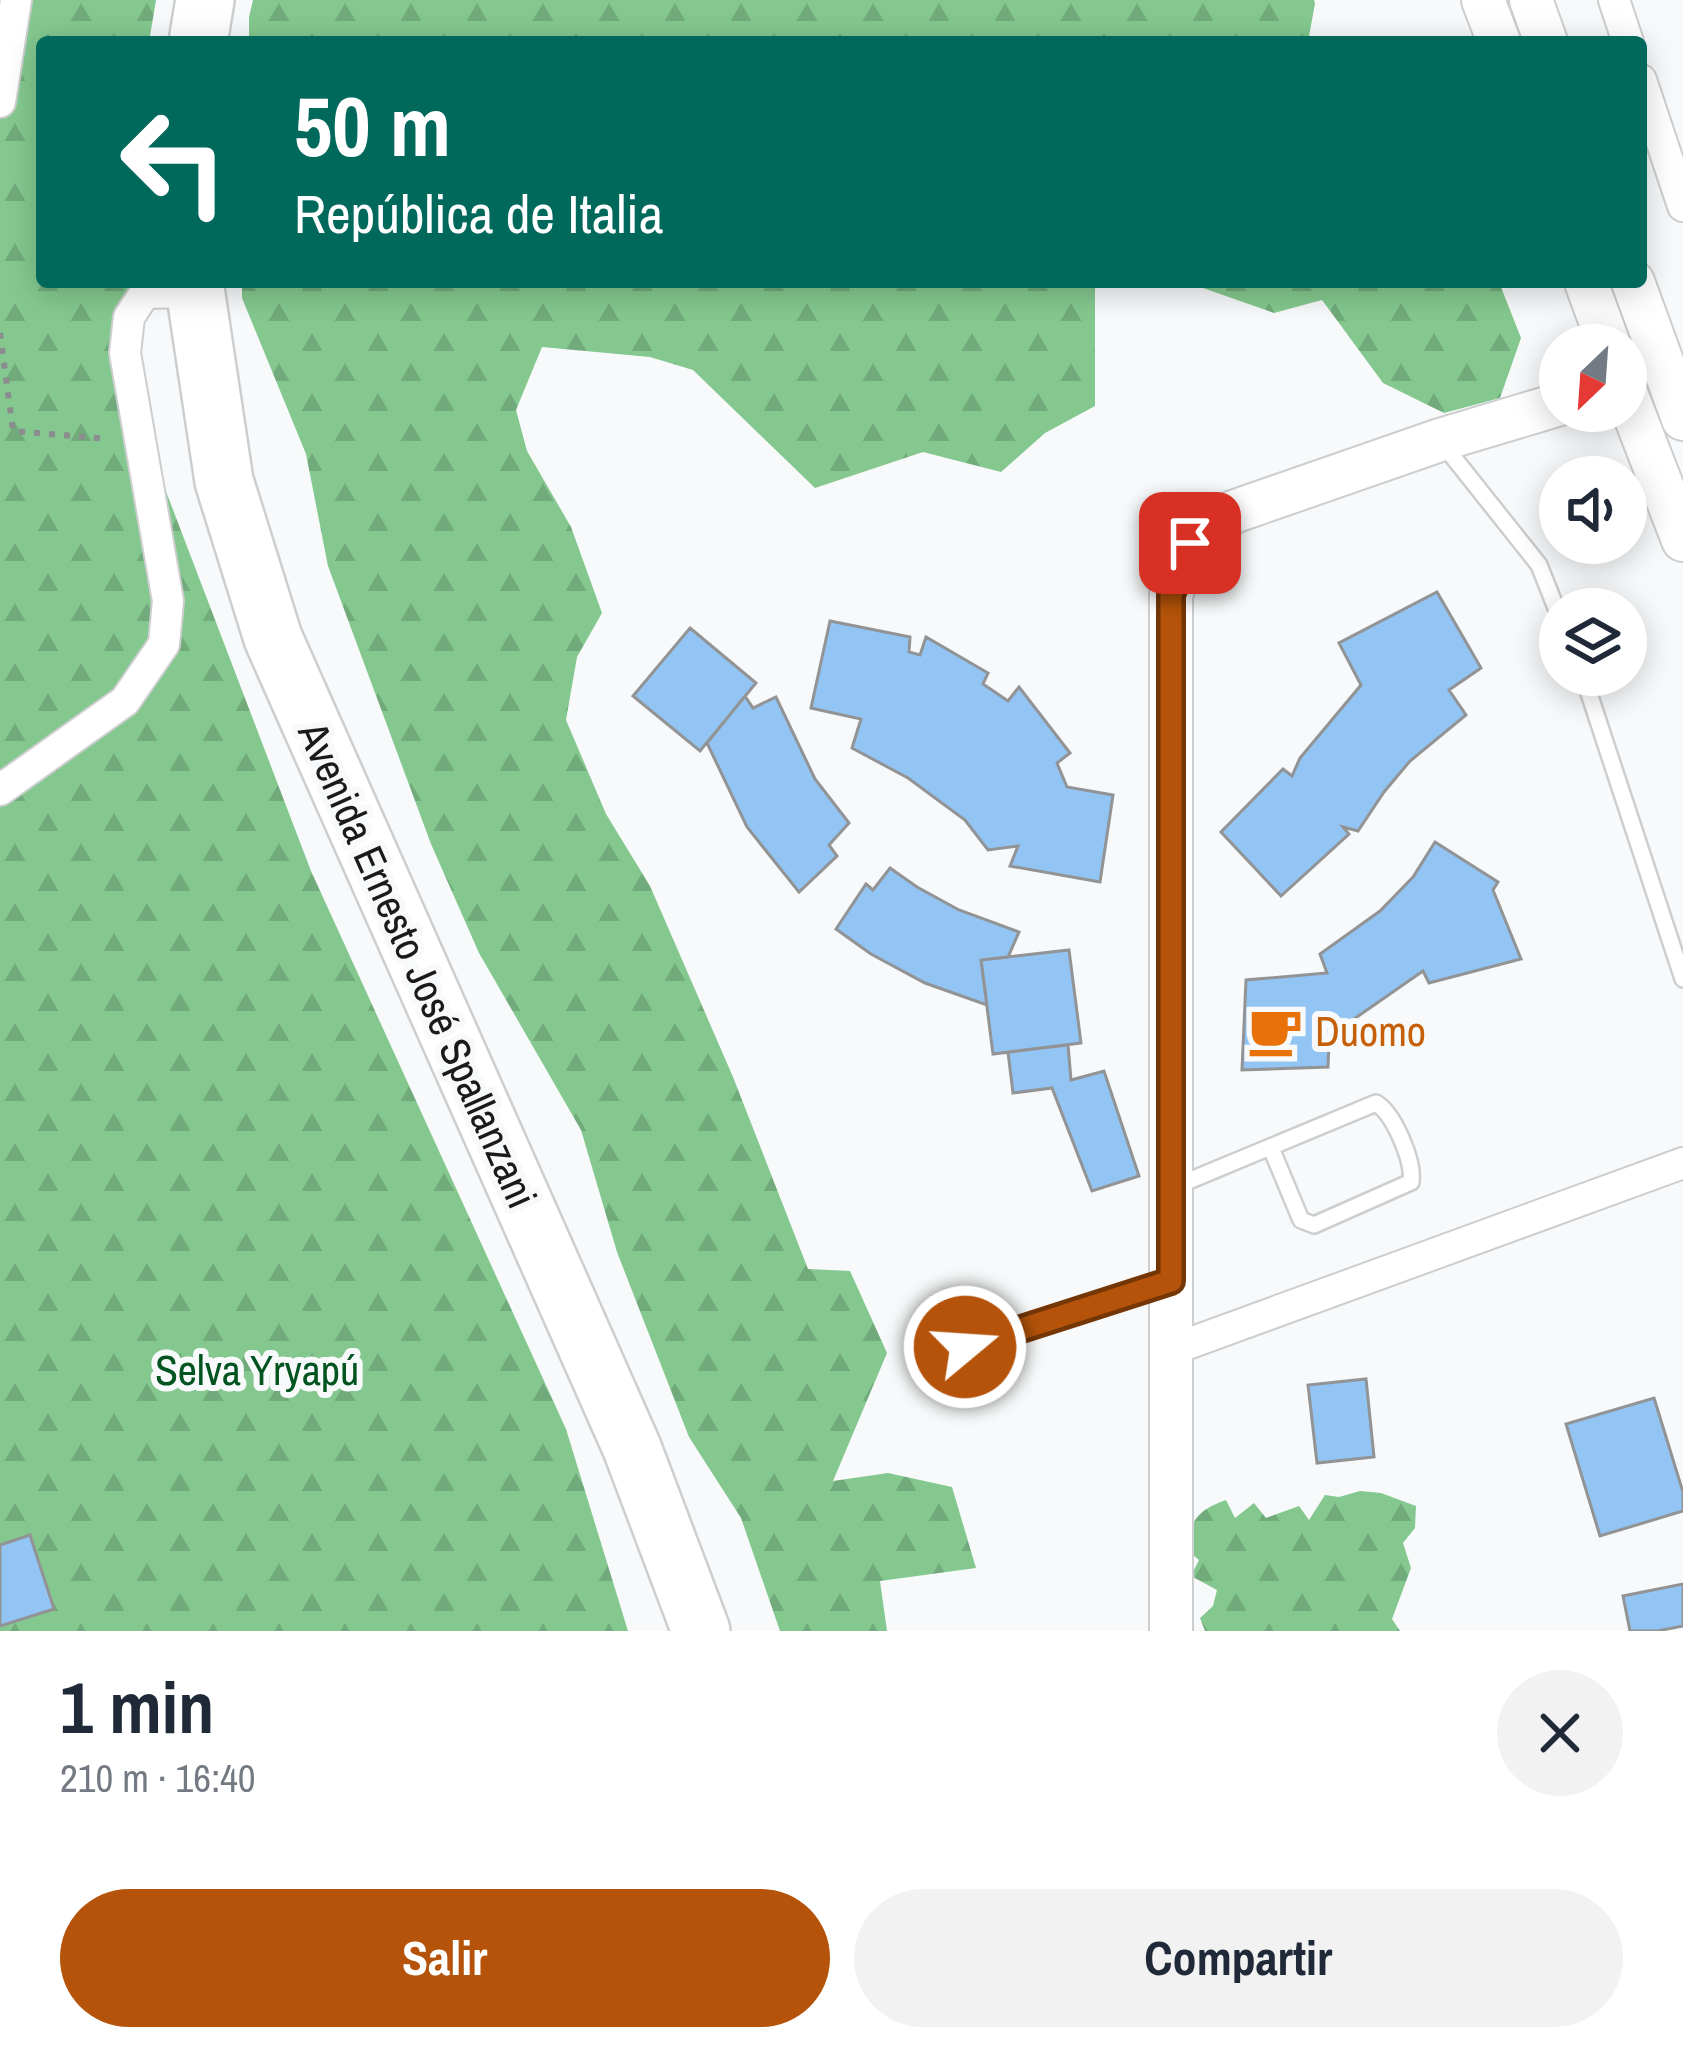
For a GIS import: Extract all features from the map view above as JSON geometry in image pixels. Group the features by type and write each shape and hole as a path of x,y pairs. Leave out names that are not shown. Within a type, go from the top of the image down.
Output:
{"highway":[{"path":"199,36 205,0"},
{"name":"Avenida Ernesto José Spallanzani","path":"194,288 224,481 273,638 632,1448 700,1631"}],"main road":[{"path":"1484,0 1497,36"},
{"path":"1531,0 1544,36"},
{"path":"1588,288 1601,324"},
{"path":"1635,288 1658,371 1683,419"},
{"path":"1171,1631 1171,595 1190,543 1233,512 1539,410"},
{"path":"1641,432 1683,540"}],"street":[{"path":"0,102 16,0"},
{"path":"1614,0 1626,36"},
{"path":"1647,98 1683,206"},
{"path":"0,790 125,700 164,644 168,601 125,352 129,317 146,293 186,288"},
{"path":"1171,1350 1683,1163"}],"lane":[{"path":"1440,440 1539,565 1548,588"},
{"path":"1590,696 1683,980"},
{"path":"1171,1188 1376,1103 1387,1110 1413,1168 1412,1182 1314,1225 1301,1220 1271,1148"},
{"path":"965,1347 1171,1281"}],"path":[{"path":"0,333 13,431 142,442"}],"green space":[{"name":"Selva Yryapú","path":"0,0 156,0 150,36 36,36 36,288 131,288 154,460 311,871 566,1429 628,1631 0,1631"},
{"path":"253,0 1315,3 1309,36 249,36"},
{"path":"242,288 1095,288 1095,406 1045,433 1001,472 923,452 815,488 693,370 650,357 542,347 516,410 527,451 571,527 602,613 577,657 566,720 606,814 650,886 733,1077 808,1269 850,1271 887,1353 833,1481 888,1473 952,1487 976,1568 880,1581 887,1631 780,1631 741,1518 689,1437 617,1252 581,1130 479,953 431,844 328,566 306,454"},
{"path":"1203,288 1501,288 1521,338 1500,398 1444,413 1383,383 1322,300 1274,313"},
{"path":"1360,1491 1416,1506 1415,1528 1403,1543 1411,1568 1392,1619 1400,1631 1205,1631 1200,1618 1213,1606 1217,1590 1191,1576 1199,1560 1183,1547 1203,1512 1226,1500 1235,1518 1254,1503 1266,1518 1299,1506 1309,1520 1325,1495"}],"building":[{"path":"1437,592 1481,668 1449,690 1466,715 1410,761 1358,831 1343,827 1349,834 1281,896 1221,832 1283,769 1292,776 1300,758 1361,685 1339,643"},
{"path":"830,621 910,637 909,652 920,655 926,637 988,673 983,684 1008,701 1019,687 1070,753 1057,763 1067,787 1113,795 1100,882 1010,866 1018,846 988,850 965,820 908,778 852,748 861,719 811,708"},
{"path":"690,628 756,683 700,751 633,696"},
{"path":"745,696 753,708 776,697 815,779 849,823 829,845 837,856 799,892 747,827 707,743"},
{"path":"1435,842 1498,882 1493,890 1521,959 1429,983 1423,971 1354,1019 1364,1038 1329,1042 1328,1067 1242,1070 1246,980 1327,973 1320,954 1380,911 1413,877"},
{"path":"890,868 959,910 1019,932 1008,957 981,960 987,1005 925,983 836,929 866,884 873,890"},
{"path":"1069,950 1081,1043 993,1054 981,960"},
{"path":"1068,1045 1071,1080 1104,1071 1139,1176 1092,1191 1052,1088 1013,1093 1008,1052"},
{"path":"1366,1379 1374,1457 1317,1463 1308,1385"},
{"path":"1654,1398 1683,1492 1683,1511 1600,1536 1566,1424"},
{"path":"30,1535 54,1609 0,1626 0,1545"},
{"path":"1683,1584 1683,1626 1630,1631 1623,1596"}],"place":[{"name":"Duomo","path":"1275,1031"}],"route":[{"path":"965,1347 1171,1281 1171,595 1190,543"}]}
